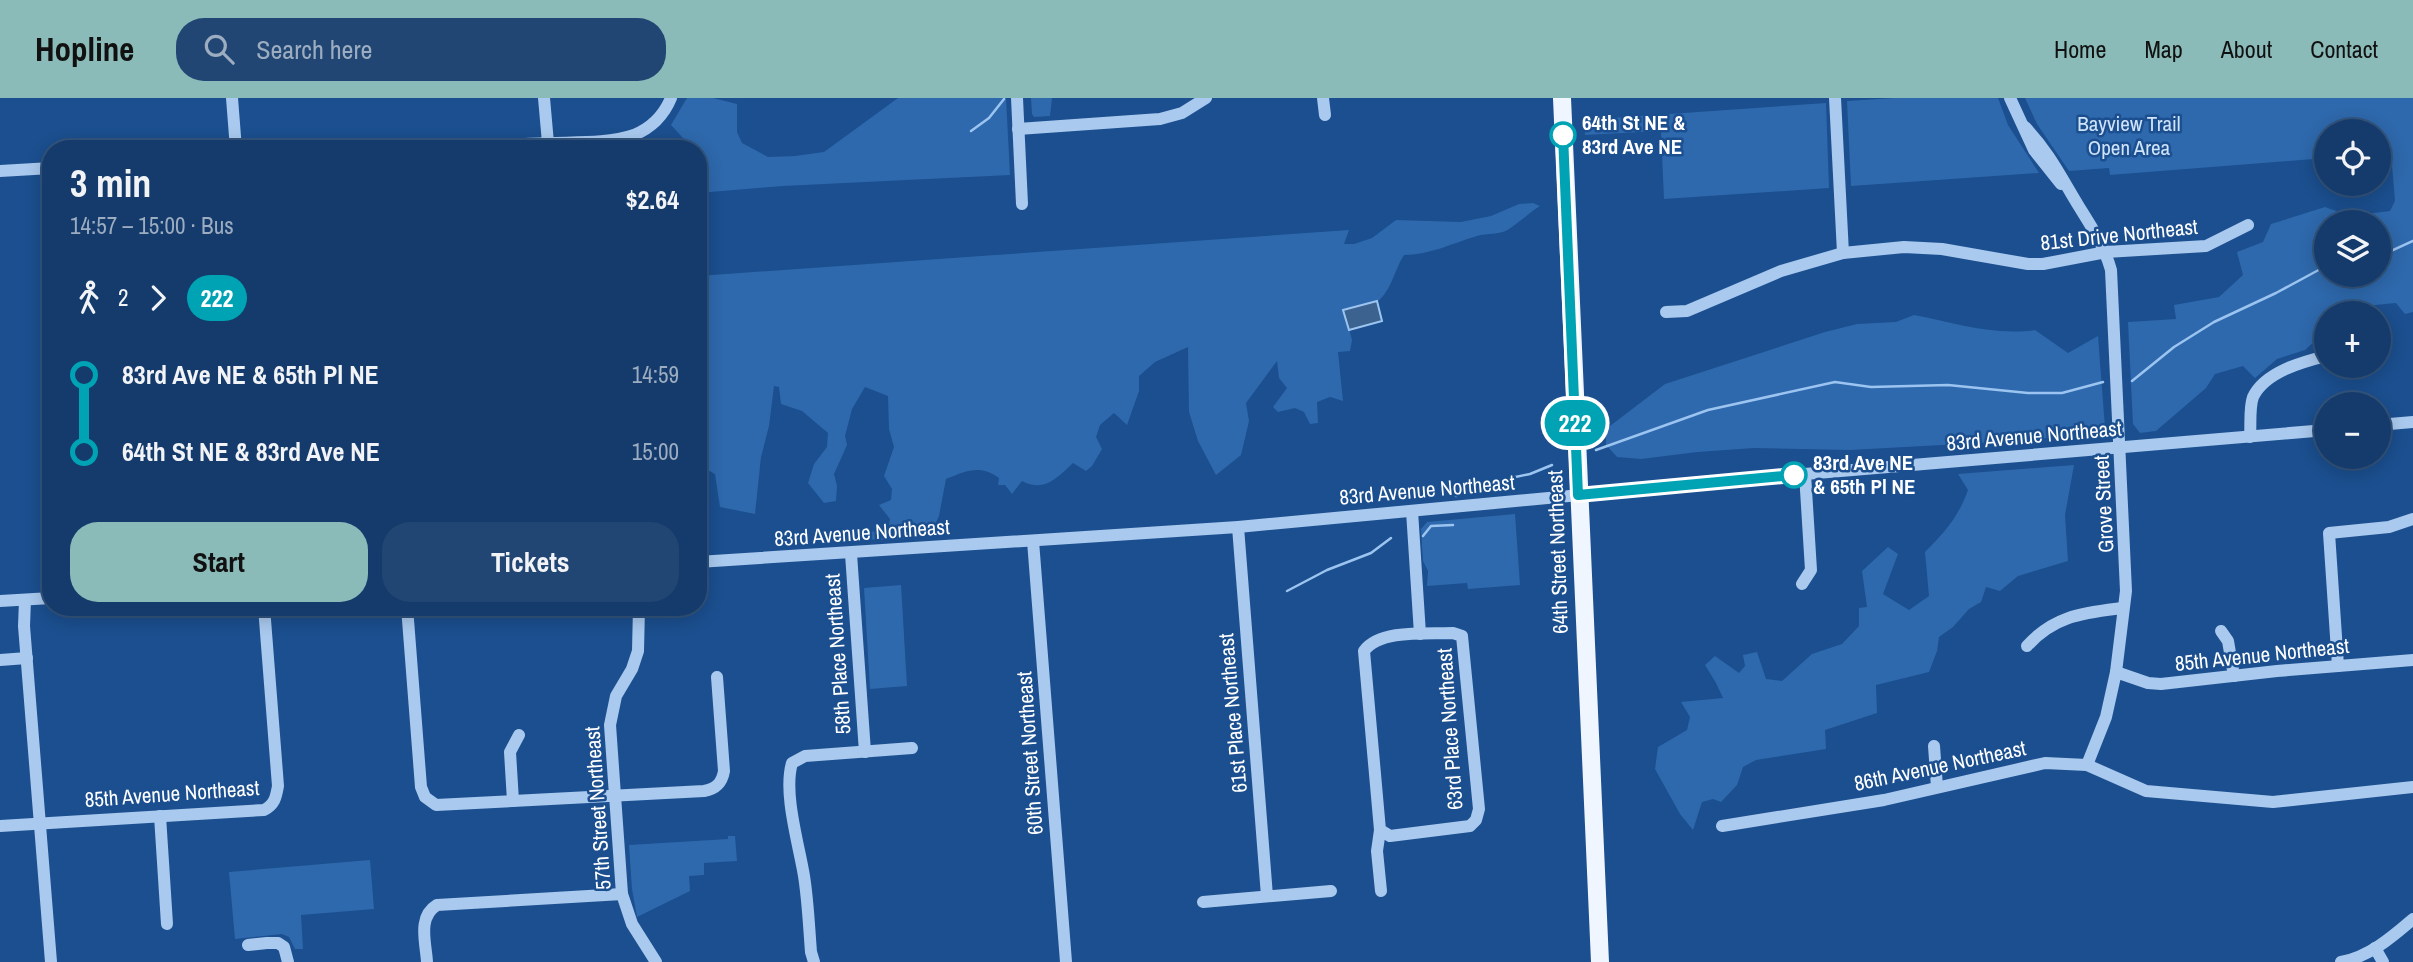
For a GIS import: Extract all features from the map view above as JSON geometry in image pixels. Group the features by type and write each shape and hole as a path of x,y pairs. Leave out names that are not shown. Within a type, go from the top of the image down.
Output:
{"main road":[{"name":"64th Street Northeast","path":"1562,98 1600,962"}],"street":[{"path":"232,98 235,140"},
{"path":"544,98 548,140"},
{"path":"594,140 624,138 641,131 657,121 671,98"},
{"path":"1017,98 1022,204"},
{"path":"1018,129 1160,119 1182,113 1206,98"},
{"path":"1324,98 1325,114"},
{"path":"1835,98 1843,253"},
{"name":"Grove Street","path":"2010,98 2025,127 2048,153 2106,251 2110,270 2126,568 2116,672 2106,717 2087,765"},
{"path":"0,171 42,169"},
{"name":"81st Drive Northeast","path":"1666,313 1687,311 1781,271 1843,253 1904,247 1942,248 2028,264 2043,264 2106,251 2206,246 2248,225"},
{"path":"2250,437 2253,398 2264,383 2301,362 2314,359"},
{"path":"2391,424 2413,422"},
{"name":"83rd Avenue Northeast","path":"707,562 1238,527 1805,474 2314,431"},
{"path":"1802,584 1811,570 1805,474"},
{"path":"1381,891 1377,851 1380,830 1364,651 1374,640 1385,636 1420,634 1412,511"},
{"path":"2338,666 2329,533 2389,527 2413,519"},
{"name":"61st Place Northeast","path":"1238,527 1267,896"},
{"name":"60th Street Northeast","path":"1033,541 1066,962"},
{"name":"58th Place Northeast","path":"850,554 865,752"},
{"path":"0,601 42,599"},
{"path":"25,600 27,658 51,962"},
{"path":"2027,646 2043,629 2056,623 2085,613 2123,608"},
{"name":"85th Avenue Northeast","path":"0,826 264,810 271,806 278,786 265,616"},
{"path":"408,616 423,793 432,803 443,806 704,791 719,784 724,771 717,677"},
{"name":"57th Street Northeast","path":"639,616 639,651 616,696 611,714 615,796 622,894 632,924 656,962"},
{"path":"2221,631 2228,641 2234,676"},
{"name":"63rd Place Northeast","path":"1380,830 1390,836 1470,826 1476,820 1479,809 1462,636 1453,633 1420,634"},
{"path":"0,660 27,658"},
{"name":"85th Avenue Northeast","path":"2116,672 2148,683 2161,684 2413,660"},
{"path":"513,801 510,752 519,735"},
{"path":"1934,746 1937,787"},
{"path":"814,962 804,879 794,831 790,775 792,763 805,756 912,748"},
{"name":"86th Avenue Northeast","path":"1722,826 1884,800 2045,763 2087,765 2146,791 2273,802 2413,787"},
{"path":"160,816 167,924"},
{"path":"1203,902 1331,891"},
{"path":"427,962 424,927 429,911 443,904 622,894"},
{"path":"2341,962 2353,960 2375,948 2413,919"},
{"path":"248,945 278,943 284,947 288,962"},
{"path":"2375,948 2383,962"}],"green space":[{"path":"687,98 713,98 737,104 737,132 742,143 768,157 795,156 824,152 898,98 1006,98 1010,175 707,192 707,140 685,140 671,125"},
{"path":"1031,98 1052,98 1050,116 1034,117"},
{"name":"Bayview Trail Open Area","path":"1998,98 2008,125 2039,173 1851,186 1847,101"},
{"path":"2025,98 2413,98 2413,312 2405,314 2391,301 2314,301 2314,342 2305,350 2277,359 2255,378 2243,366 2215,374 2206,388 2156,431 2140,433 2133,424 2128,322 2176,319 2174,305 2219,297 2243,275 2237,252 2263,242 2271,224 2314,210 2314,287 2391,287 2390,210 2395,201 2391,119 2314,119 2314,159 2110,175 2109,168 2069,171 2037,124"},
{"path":"1826,103 1829,188 1664,199 1661,131 1585,135 1584,120"},
{"path":"1533,203 1540,206 1506,231 1477,236 1423,253 1404,255 1386,292 1378,301 1344,310 1352,340 1350,351 1338,352 1343,401 1330,397 1317,402 1318,423 1310,424 1304,412 1295,408 1278,412 1273,407 1287,388 1279,378 1277,361 1246,403 1249,421 1241,455 1216,475 1198,441 1189,412 1188,347 1155,362 1139,376 1139,391 1127,425 1114,413 1100,425 1096,437 1102,449 1086,471 1073,463 1044,485 1022,481 1012,494 1005,485 998,485 999,478 992,474 979,470 967,471 946,479 939,516 930,536 890,540 862,539 861,532 888,531 890,519 879,505 891,500 892,489 884,476 894,447 889,429 888,396 865,387 852,409 845,436 847,445 834,474 837,486 836,501 824,503 808,483 814,464 827,447 828,433 802,411 781,404 779,387 774,386 769,426 761,457 755,514 720,507 715,474 707,470 707,275 1349,230 1344,244 1354,244 1372,238 1396,220 1461,222 1491,216 1519,204"},
{"path":"1914,315 1989,330 2035,330 2068,353 2098,336 2105,428 2034,440 1850,450 1754,448 1641,459 1617,457 1606,445 1606,429 1665,384 1825,332 1857,324 1896,322"},
{"path":"2074,465 2065,515 2068,561 2018,576 2000,591 1986,587 1981,602 1969,609 1953,627 1939,637 1929,672 1876,685 1877,713 1825,730 1826,749 1756,760 1743,767 1737,785 1721,802 1713,799 1702,802 1693,830 1680,814 1655,769 1658,747 1687,730 1690,717 1681,702 1723,698 1705,665 1715,656 1739,673 1745,666 1743,655 1757,652 1766,679 1782,681 1812,654 1842,644 1859,626 1859,608 1867,607 1862,571 1888,547 1898,554 1883,594 1909,610 1929,596 1925,552 1950,524 1968,490 1958,474"},
{"path":"1515,514 1520,585 1468,589 1467,583 1427,586 1428,571 1423,561 1421,529 1427,522"},
{"path":"901,585 907,686 870,689 864,588"},
{"path":"728,836 735,836 737,861 704,863 704,875 689,876 690,891 637,917 629,845 728,839"},
{"path":"370,860 374,909 301,915 303,949 295,949 289,937 282,934 235,939 229,872"}],"shaded area":[{"path":"1377,301 1382,321 1349,330 1343,310"}],"waterway":[{"path":"971,131 989,118 1004,99"},
{"path":"2391,251 2413,241"},
{"path":"2132,381 2174,347 2214,322 2314,272"},
{"path":"1596,450 1708,410 1835,382 1871,387 1948,385 2028,393 2062,393 2103,382"},
{"path":"1456,496 1470,490 1479,490 1492,482 1530,474 1552,465"},
{"path":"1423,536 1431,526 1453,525"},
{"path":"1287,591 1327,570 1371,553 1391,538"}],"bus line":[{"name":"222","path":"1563,135 1578,495 1794,475"}],"place":[{"name":"64th St NE & 83rd Ave NE","path":"1563,135"},
{"name":"83rd Ave NE & 65th Pl NE","path":"1794,475"}]}
